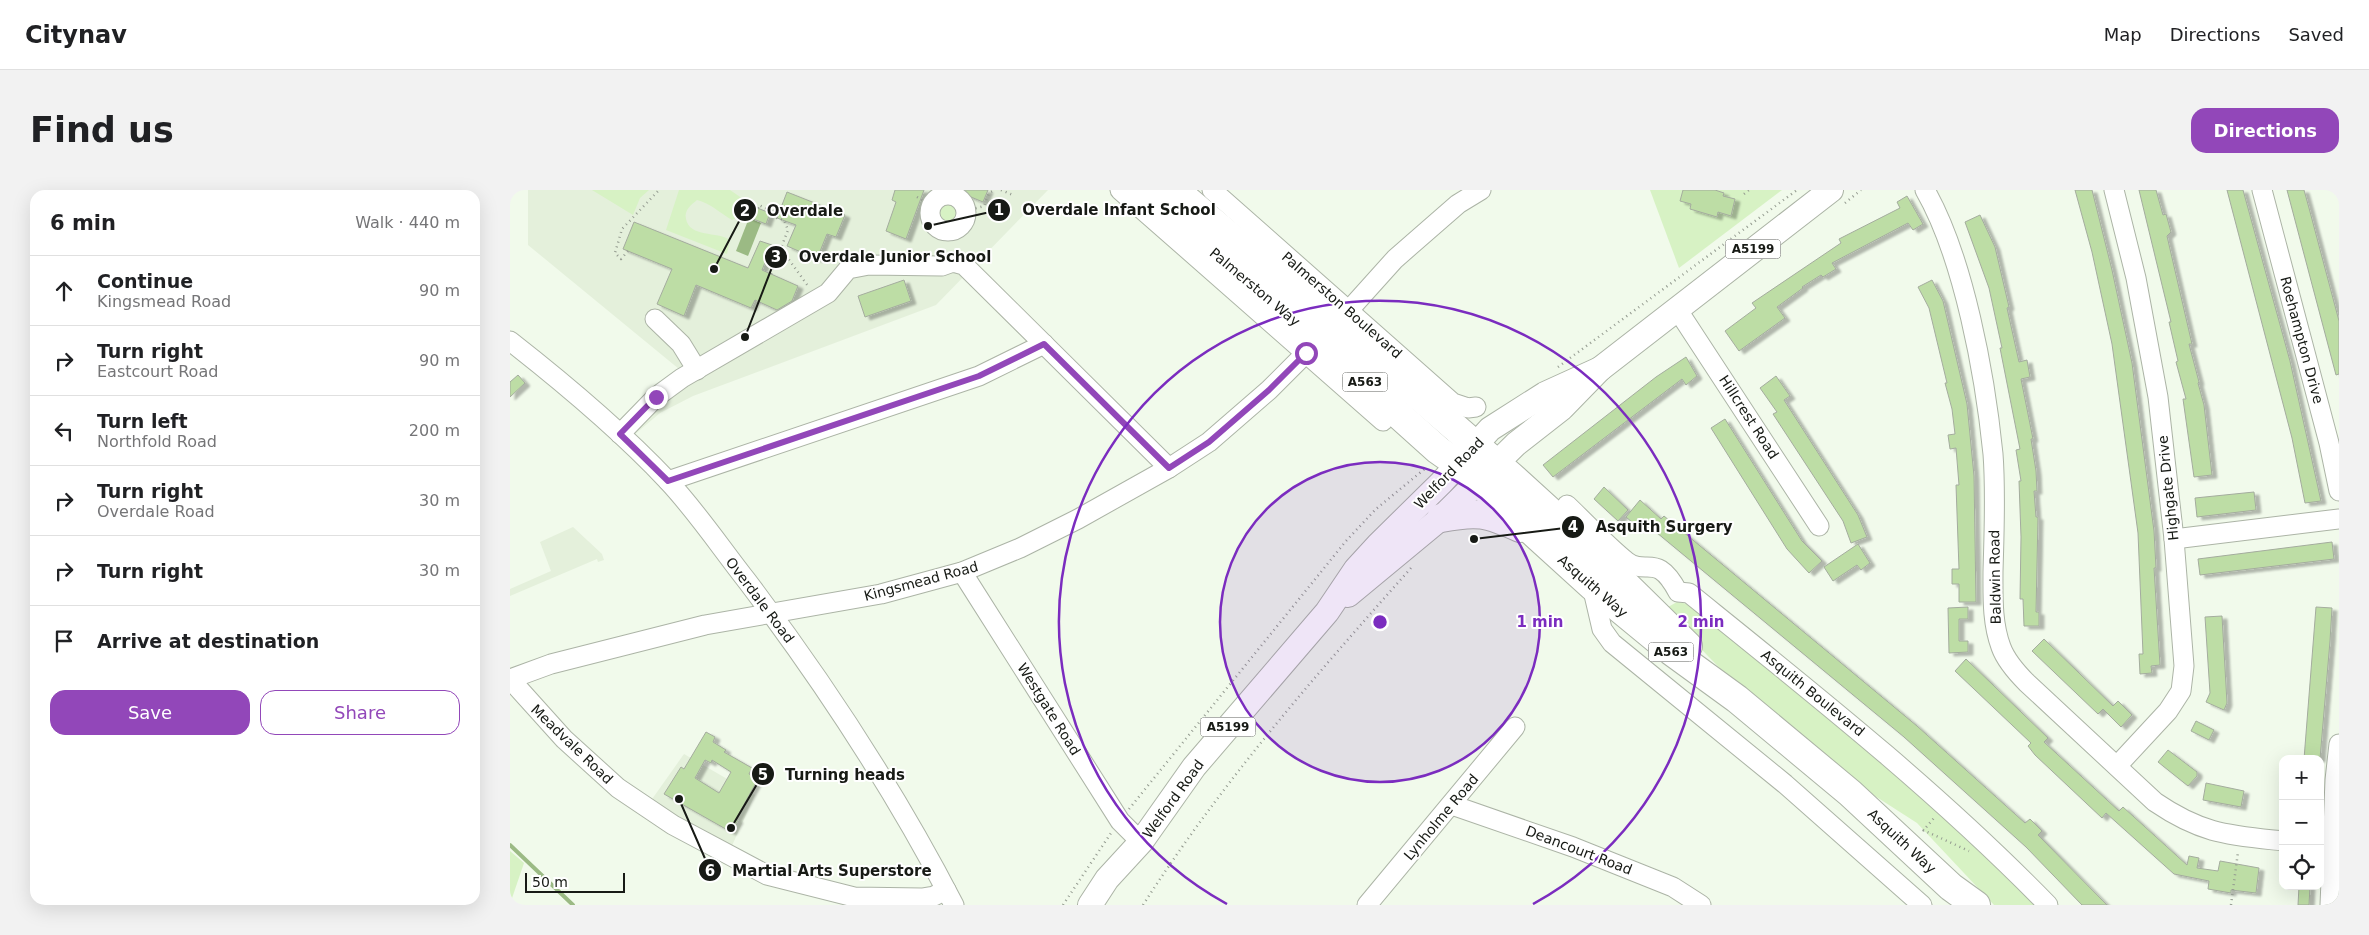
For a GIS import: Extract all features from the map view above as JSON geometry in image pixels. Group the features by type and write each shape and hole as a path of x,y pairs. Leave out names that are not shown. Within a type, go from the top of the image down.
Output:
{"highway":[{"name":"Palmerston Way","path":"1142,190 1368,386 1438,450 1466,455"},
{"name":"Palmerston Way","path":"1175,190 1342,318 1405,384 1466,455"},
{"path":"1342,318 1332,333 1333,339 1368,386"},
{"name":"Asquith Way","path":"1466,455 1487,473 1567,527 1658,616 1737,698"},
{"name":"Asquith Way","path":"1487,473 1534,535 1671,652 1737,698 1850,793 1957,896 1976,905"},
{"name":"A563","path":"1441,518 1466,513 1483,513 1534,535"}],"main road":[{"name":"Welford Road","path":"1327,612 1441,518 1487,473 1562,408 1600,369 1831,190"},
{"name":"Welford Road","path":"1090,905 1107,879 1138,845 1194,767 1327,612 1356,569 1441,483 1490,430 1545,394 1600,369"},
{"name":"Welford Road","path":"1110,905 1138,845"}],"street":[{"path":"1120,190 1383,421"},
{"name":"Palmerston Boulevard","path":"1212,190 1342,318 1453,403 1468,408 1476,407"},
{"path":"1342,318 1453,197 1480,190"},
{"name":"Baldwin Road","path":"1925,190 1947,237 1959,274 1988,416 1993,455 1993,603 1995,628 2001,648 2013,669 2155,802 2175,816 2197,827 2240,836 2279,840"},
{"name":"Highgate Drive","path":"2114,190 2136,278 2158,396 2174,539 2184,666 2181,691 2168,711 2117,766"},
{"name":"Roehampton Drive","path":"2262,190 2329,443 2339,491"},
{"path":"951,195 961,200 966,211 963,222 954,230 948,231 937,228 930,217 924,201 951,195"},
{"path":"954,230 958,264 1044,344 1169,468"},
{"path":"620,434 656,397 682,378 828,293 848,269 857,266 942,266 958,264"},
{"name":"Hillcrest Road","path":"1677,309 1694,332 1819,526"},
{"path":"655,319 681,344 697,370"},
{"name":"Overdale Road","path":"510,340 558,378 668,481 772,615 818,678 878,769 950,897"},
{"path":"668,481 979,376 1044,344"},
{"name":"Kingsmead Road","path":"510,679 552,664 705,625 772,615 881,594 962,572 1020,548 1070,524 1169,468 1209,442 1269,390 1306,353"},
{"path":"1567,505 1628,563 1659,568 1670,576 1678,592 1666,599 1658,616"},
{"path":"2174,539 2339,519"},
{"name":"Westgate Road","path":"962,572 1120,821 1138,845"},
{"path":"1592,586 1602,629 1612,643 1785,784 1922,905"},
{"name":"Asquith Boulevard","path":"1678,592 1689,593 1861,732 1946,806 2048,905"},
{"name":"Meadvale Road","path":"510,679 558,734 618,788 673,825 767,875 854,898 950,897"},
{"name":"Lynholme Road","path":"1367,905 1515,727"},
{"path":"2330,905 2331,843 2339,744"},
{"name":"Deancourt Road","path":"1452,805 1582,850 1673,887 1701,905"}],"path":[{"path":"628,250 622,259 615,253 622,229 659,190"},
{"path":"966,211 984,206 989,193 995,190"},
{"path":"1001,190 1013,195"},
{"path":"1744,194 1749,190"},
{"path":"1554,370 1797,190"},
{"path":"769,202 777,218 784,220 788,230 771,274"},
{"path":"758,208 759,205 773,212"},
{"path":"771,252 787,257 817,300"},
{"path":"1063,905 1120,821 1346,541 1376,509 1428,466"},
{"path":"1143,905 1197,824 1243,763 1414,564"},
{"path":"1920,834 1946,806"},
{"path":"2231,905 2240,836"}],"shaded area":[{"path":"528,190 1048,190 936,305 693,396 660,413 634,435 622,423 679,369 528,245"},
{"path":"592,190 649,190 640,198 633,215"},
{"path":"679,190 730,190 746,201 738,217 732,220 711,206 697,200 688,208 686,213 686,219 693,229 730,240 727,254 666,230"},
{"path":"1650,190 1782,190 1679,268"},
{"path":"944,201 952,201 959,208 959,216 952,223 944,223 937,216 937,208"},
{"path":"749,218 761,223 748,256 736,251"},
{"path":"573,527 602,554 604,560 598,562 597,559 510,596 510,589 551,571 540,542"},
{"path":"1677,602 1688,604 1905,780 2037,905 1994,905 1917,823 1875,796 1744,693 1669,616 1668,607"},
{"path":"684,754 755,795 730,850 650,802"},
{"path":"510,851 524,863 510,904"}],"building":[{"path":"895,190 924,190 906,239 886,231 896,202 892,200"},
{"path":"954,190 988,190 983,202"},
{"path":"1683,190 1715,190 1724,193 1723,196 1735,199 1731,216 1718,212 1717,217 1690,209 1691,204 1680,201"},
{"path":"2075,190 2092,190 2132,363 2154,531 2156,568 2154,568 2160,665 2151,666 2152,673 2140,674 2139,654 2143,654 2138,533 2112,344 2092,252"},
{"path":"2139,190 2156,190 2163,215 2166,214 2171,232 2167,236 2192,344 2189,344 2204,405 2212,475 2194,477 2183,399 2186,399 2176,362 2178,361 2169,322 2171,322"},
{"path":"2227,190 2243,190 2290,361 2321,501 2305,503 2292,438"},
{"path":"2287,190 2304,190 2339,321 2339,374 2336,375"},
{"path":"787,192 845,215 836,237 827,234 817,259 787,246 796,225 777,218"},
{"path":"1907,196 1923,224 1913,230 1908,223 1832,263 1836,269 1823,277 1821,275 1802,287 1777,307 1785,318 1739,351 1725,331 1756,308 1752,303 1841,243 1839,239 1900,208 1897,202"},
{"path":"747,204 770,213 766,224 743,215"},
{"path":"1980,215 1995,247 2019,362 2027,360 2030,377 2021,379 2033,439 2031,439 2036,471 2037,491 2034,491 2036,517 2038,517 2036,612 2039,612 2039,626 2024,626 2023,599 2020,599 2021,537 2019,481 2021,481 2016,450 2020,449 1989,288 1965,222"},
{"path":"634,222 748,268 760,241 772,245 762,270 798,286 792,301 777,310 755,300 751,308 696,285 684,316 657,304 672,269 623,249"},
{"path":"904,280 911,301 865,317 858,296"},
{"path":"1932,280 1943,301 1967,404 1974,476 1976,602 1959,602 1959,584 1952,584 1952,569 1959,569 1956,485 1959,485 1956,448 1950,449 1948,435 1955,434 1952,409 1945,383 1947,383 1929,308 1918,287"},
{"path":"1686,357 1697,376 1686,385 1682,379 1553,477 1543,465 1656,377"},
{"path":"518,375 525,383 510,397 510,382"},
{"path":"1776,376 1790,396 1784,400 1858,515 1867,537 1851,543 1843,521 1773,414 1777,412 1760,388"},
{"path":"1725,419 1802,541 1822,561 1809,573 1787,549 1711,428"},
{"path":"1604,487 1628,510 1618,521 1594,499"},
{"path":"2254,492 2256,510 2197,517 2195,498"},
{"path":"1640,500 1661,519 1664,516 1917,726 2025,823 2030,819 2042,831 2038,835 2107,905 2082,905 2026,847 1904,737 1645,523 1640,529 1626,517"},
{"path":"2332,542 2334,559 2200,575 2198,559"},
{"path":"1858,544 1870,563 1861,570 1857,565 1833,581 1824,567"},
{"path":"1968,607 1968,619 1959,619 1959,641 1968,641 1968,652 1949,653 1948,608"},
{"path":"2316,607 2332,608 2320,755 2304,755"},
{"path":"2222,616 2227,703 2224,710 2206,702 2210,693 2205,617"},
{"path":"2044,639 2113,706 2118,701 2132,715 2121,727 2103,709 2098,714 2032,651"},
{"path":"1966,659 2048,738 2044,742 2119,811 2123,807 2187,865 2189,856 2199,858 2197,868 2218,871 2220,861 2259,868 2256,893 2231,890 2231,893 2208,889 2209,881 2174,874 2106,813 2102,818 2035,755 2028,746 2031,743 1955,671"},
{"path":"2196,721 2214,730 2209,740 2191,731"},
{"path":"706,732 715,737 713,742 726,750 724,752 752,768 749,774 758,779 731,832 664,794 681,767 684,769","holes":["705,760 711,763 712,760 731,772 719,793 695,778"]},
{"path":"2168,750 2197,772 2197,776 2188,786 2158,762"},
{"path":"2206,783 2244,791 2241,807 2203,800"},
{"path":"2299,890 2310,890 2309,905 2298,905"}],"waterway":[{"path":"510,845 573,905"}],"place":[{"name":"Overdale Infant School","path":"928,226"},
{"name":"Overdale","path":"714,269"},
{"name":"Overdale Junior School","path":"745,337"},
{"name":"Asquith Surgery","path":"1474,539"},
{"name":"Martial Arts Superstore","path":"679,799"},
{"name":"Turning heads","path":"731,828"}],"route":[{"path":"656,397 620,434 668,481 979,376 1044,344 1169,468 1209,442 1269,390 1306,353"}]}
